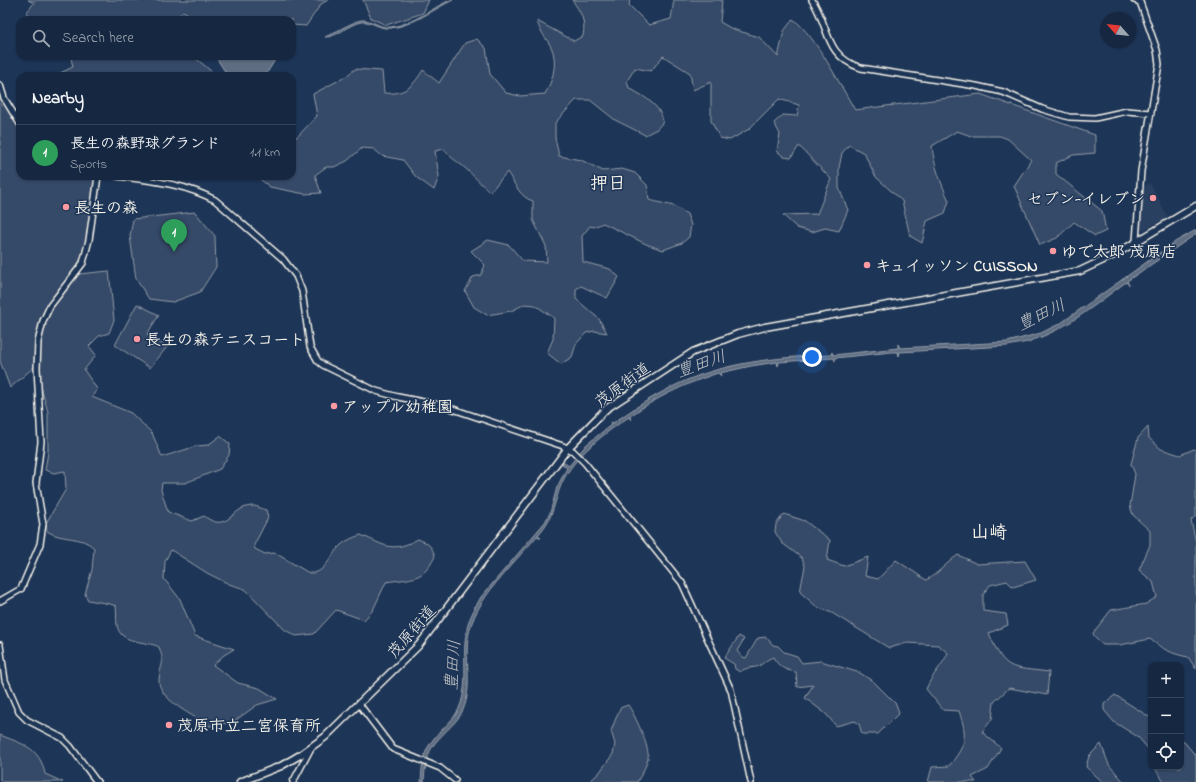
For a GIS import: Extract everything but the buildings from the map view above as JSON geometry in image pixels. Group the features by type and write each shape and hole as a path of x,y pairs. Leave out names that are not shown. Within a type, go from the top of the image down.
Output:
{"main road":[{"name":"茂原街道","path":"240,782 270,771 311,748 325,737 419,645 570,450 606,409 693,352 738,334 875,307 1062,276 1098,264 1196,206"}],"street":[{"path":"812,0 817,7 831,45 836,53 851,65 861,68 996,90 1042,109 1069,117 1095,118 1127,111 1151,113"},
{"path":"1134,0 1140,2 1158,55 1158,73 1141,170 1136,241"},
{"path":"0,86 4,98 16,118"},
{"path":"0,601 21,589 40,544 42,524 36,483 41,442 37,368 38,342 43,320 50,306 83,263 89,240 97,180"},
{"path":"144,180 178,185 215,200 283,260 296,276 302,291 310,347 318,361 328,369 376,391 444,406 570,450 585,463 682,583 731,690 751,782"},
{"path":"0,645 5,680 19,712 27,720 66,742 97,782"},
{"path":"359,704 394,749 416,759 432,764 455,780"},
{"path":"293,782 311,748"}],"shaded area":[{"path":"28,0 328,0 321,4 306,26 296,25 296,16 191,16 183,11 179,16 26,16 27,12 34,3"},
{"path":"363,0 429,0 423,13 386,25 371,18"},
{"path":"450,0 453,0 415,21 399,27 387,28 383,27 391,27 407,23"},
{"path":"572,0 630,0 629,5 649,25 671,19 674,0 722,0 720,22 732,29 759,37 778,57 784,31 793,19 802,27 819,49 855,110 980,94 1095,135 1095,153 1073,155 1056,163 1056,174 1102,211 1106,231 1095,236 1074,222 1057,238 1040,245 1014,186 1031,160 1008,139 1000,136 971,136 957,131 932,146 938,174 949,201 945,213 927,221 922,243 910,236 902,201 876,177 864,153 849,145 842,153 839,168 839,188 848,210 839,231 825,228 812,232 797,228 783,215 817,214 831,179 799,146 791,158 784,157 777,151 780,134 774,123 783,115 797,116 799,105 779,99 749,129 730,140 720,138 711,121 711,82 693,90 690,73 663,56 651,71 635,68 627,81 629,88 640,94 659,111 663,122 657,129 645,135 615,120 590,100 576,100 555,123 555,138 559,156 581,160 603,171 622,169 635,173 647,185 649,200 674,206 687,214 691,225 689,237 682,243 663,250 646,244 603,223 594,227 590,226 582,236 583,262 610,269 619,277 607,298 581,286 576,289 576,299 599,319 607,333 594,331 586,333 576,344 572,357 561,364 547,353 553,339 554,318 535,305 525,304 511,311 487,315 474,307 465,291 473,277 481,275 485,265 471,251 488,240 509,245 523,261 547,262 546,246 533,220 533,201 521,193 507,172 490,192 444,149 435,151 439,176 434,190 416,177 403,160 382,156 374,149 362,148 347,161 334,167 326,167 315,175 321,193 305,194 270,187 261,180 296,180 296,137 317,116 313,94 345,77 355,69 382,71 384,93 403,91 416,81 423,70 439,83 465,43 477,39 486,48 490,74 506,93 520,96 545,94 553,74 554,57 552,48 540,30 537,21 574,41 583,36 584,31 582,17"},
{"path":"358,21 369,21 383,27 368,22 361,22 356,23 334,35 325,37"},
{"path":"71,60 198,60 212,72 62,72 73,67"},
{"path":"218,60 275,60 268,72 225,72"},
{"path":"0,94 16,122 16,180 96,180 88,239 79,262 73,272 79,274 109,271 114,320 109,333 99,336 89,346 96,355 84,370 97,389 92,397 131,413 152,433 162,457 197,446 208,445 220,436 230,444 229,455 220,469 185,483 162,483 161,490 168,512 192,521 204,516 212,521 219,522 225,521 246,507 255,506 266,510 268,518 254,545 255,549 265,554 275,553 309,573 319,571 327,564 341,545 361,535 383,545 395,547 402,546 418,539 429,545 435,556 426,570 416,577 386,582 373,610 364,620 336,610 314,634 296,636 285,630 245,589 229,584 207,573 171,550 165,561 164,579 180,599 195,636 234,649 224,655 213,665 238,683 259,688 277,699 257,705 233,722 210,726 187,713 171,701 160,687 159,680 162,658 159,647 134,641 123,636 117,625 116,606 88,600 85,594 92,570 94,548 84,541 59,536 47,531 46,523 66,489 65,471 54,473 45,470 48,452 48,412 35,366 10,388 0,361"},
{"path":"1150,183 1168,217 1143,231 1140,229 1144,186"},
{"path":"195,212 215,236 216,267 200,292 173,302 149,299 136,279 130,236 133,219"},
{"path":"1196,230 1196,234 1127,281 1129,285 1126,282 1068,323 1030,341 1030,343 1028,342 1007,346 900,352 899,356 898,352 892,352 835,358 835,361 834,358 779,362 778,366 777,362 751,366 720,373 721,376 718,373 670,392 630,416 631,420 629,417 610,430 582,454 567,473 559,490 551,516 538,535 541,538 537,536 506,571 486,596 478,610 468,638 468,692 466,701 458,719 436,742 430,751 424,782 421,782 423,762 427,748 455,715 461,703 465,679 466,632 469,620 475,608 473,607 476,606 481,597 545,522 550,513 557,487 567,468 562,464 563,462 569,466 586,445 612,424 611,422 613,423 643,403 676,385 694,377 732,366 771,359 831,355 832,352 833,355 898,348 898,344 900,348 1007,342 1041,333 1061,323 1175,242"},
{"name":"長生の森テニスコート","path":"137,304 159,315 147,334 167,347 150,368 115,345"},
{"path":"1148,427 1149,438 1161,449 1180,455 1194,449 1196,450 1196,516 1191,520 1196,543 1196,669 1188,657 1168,651 1150,639 1120,645 1103,645 1095,638 1093,633 1111,610 1146,604 1157,597 1153,582 1139,570 1150,545 1150,531 1133,515 1130,506 1135,474 1131,464 1138,438"},
{"path":"784,514 805,521 830,540 827,560 844,566 868,557 865,576 878,579 896,560 926,580 958,555 977,564 1025,561 1036,580 1013,587 1007,581 990,585 983,595 983,611 1006,614 1008,625 989,633 995,646 1000,655 1010,665 1017,668 1049,672 1047,695 1009,688 994,702 992,719 982,732 1001,748 988,769 972,777 976,782 928,782 932,767 949,766 959,752 964,740 964,728 959,711 943,710 926,689 948,653 938,645 907,643 889,648 832,613 817,607 800,592 805,566 802,558 782,543 775,532 776,524"},
{"path":"739,636 744,639 737,651 742,657 746,658 758,638 766,637 773,645 778,646 784,652 797,656 802,663 821,661 860,673 874,682 896,704 899,713 878,734 862,734 859,724 855,721 836,726 826,714 805,698 813,685 797,687 796,672 782,668 773,657 757,667 745,669 740,672 735,669 734,664 724,658"},
{"path":"1115,695 1148,716 1148,749 1138,737 1114,722 1104,710 1104,704"},
{"path":"628,705 638,723 647,747 648,759 643,771 637,782 589,782 599,773 613,754 615,744 611,731 620,708"},
{"path":"0,735 29,748 39,758 43,765 45,774 63,782 4,782 0,780"},
{"path":"1184,742 1196,756 1196,782 1164,782 1156,770 1184,770"},
{"path":"1101,744 1109,765 1124,782 1103,782 1086,767 1089,756"}],"place":[{"name":"セブン-イレブン","path":"1153,198"},
{"name":"長生の森","path":"66,207"},
{"name":"ゆで太郎 茂原店","path":"1053,251"},
{"name":"長生の森野球グランド","path":"174,252"},
{"name":"キュイッソン CUISSON","path":"867,265"},
{"name":"長生の森テニスコート","path":"137,339"},
{"name":"アップル幼稚園","path":"334,406"},
{"name":"茂原市立二宮保育所","path":"169,725"}],"district":[{"name":"押日","path":"608,183"},
{"name":"山崎","path":"989,532"}],"water label":[{"name":"豊田川","path":"1041,314"},
{"name":"豊田川","path":"701,363"},
{"name":"豊田川","path":"452,665"}]}
